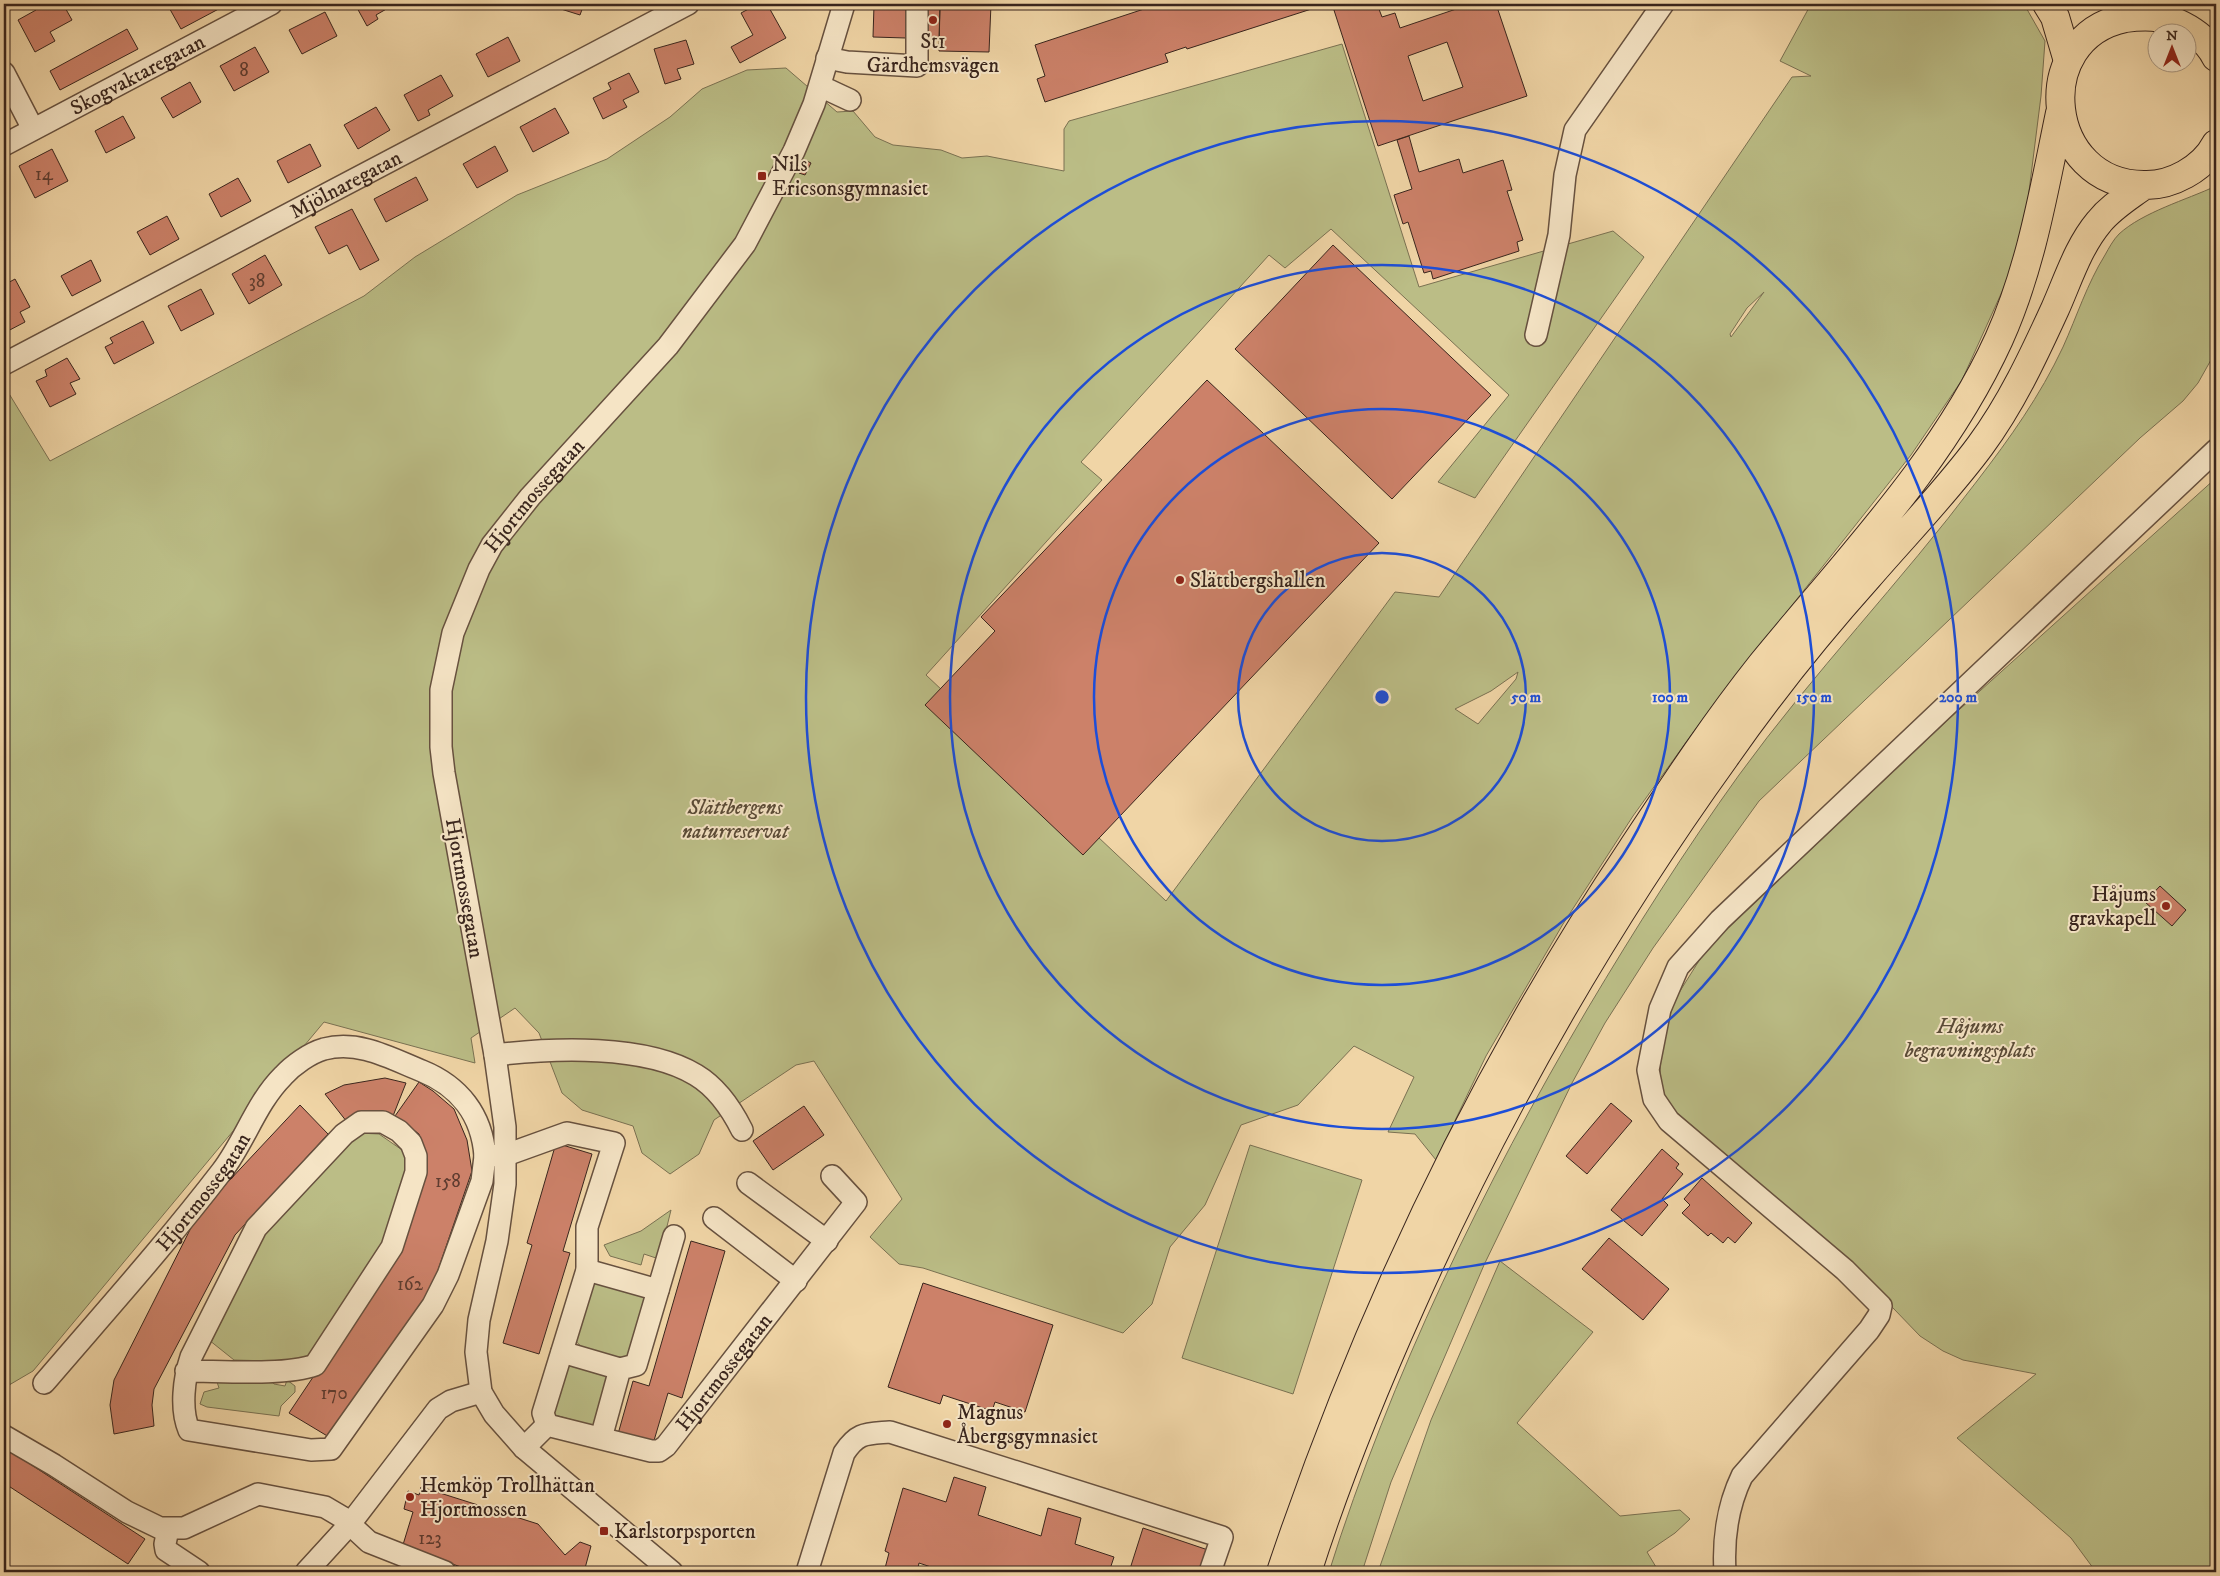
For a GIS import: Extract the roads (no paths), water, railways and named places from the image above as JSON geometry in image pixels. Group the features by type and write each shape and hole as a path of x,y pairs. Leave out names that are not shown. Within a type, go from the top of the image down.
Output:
{"main road":[{"path":"2047,4 2055,17 2068,61"},
{"path":"1281,1572 1326,1445 1361,1358 1414,1239 1509,1052 1568,950 1630,851 1704,744 1758,669 1879,524 1928,459 1983,370 1998,341 2023,276 2041,208 2060,113 2062,78 2068,61 2081,44 2097,30 2116,20 2161,11 2200,38 2216,57"},
{"path":"2060,113 2067,136 2086,162 2098,172 2120,182 2144,185 2172,180 2185,174 2212,155"},
{"path":"1307,1572 1345,1460 1384,1366 1437,1248 1483,1153 1590,960 1664,845 1725,756 1780,683 1864,580 1940,496 1980,446 2008,405 2031,361 2085,242 2106,214 2144,185"}],"street":[{"name":"Skogvaktaregatan","path":"4,145 271,4"},
{"name":"Mjölnaregatan","path":"4,364 272,224 661,9 688,4"},
{"name":"Hjortmossegatan","path":"481,1392 476,1352 479,1320 497,1241 505,1184 505,1127 495,1055 440,747 441,690 453,633 475,577 492,545 530,497 668,346 745,244 794,151 820,86 844,4"},
{"path":"828,58 847,62 916,66 917,4"},
{"path":"1536,335 1559,236 1565,175 1575,130 1663,4"},
{"path":"4,73 33,129"},
{"path":"820,86 850,100"},
{"path":"1725,1572 1724,1557 1730,1514 1734,1492 1742,1476 1869,1330 1879,1314 1881,1306 1844,1270 1669,1121 1654,1099 1648,1070 1660,1008 1678,967 1720,920 2216,450"},
{"name":"Hjortmossegatan","path":"44,1383 183,1222 226,1166 256,1111 283,1075 306,1058 323,1049 346,1046 368,1049 439,1078 463,1097 477,1120 484,1140 485,1156 482,1181 448,1275 433,1305 331,1449 311,1450 189,1430 184,1420 186,1371"},
{"path":"495,1055 554,1049 603,1052 663,1060 697,1076 726,1104 742,1130"},
{"path":"361,1122 383,1122 399,1131 411,1143 416,1156 416,1172 392,1246 315,1365 304,1369 283,1370 186,1371 191,1357 256,1228 344,1134 361,1122"},
{"path":"485,1156 506,1155 567,1133 614,1143 587,1227 587,1270 543,1413 547,1425 524,1448"},
{"name":"Hjortmossegatan","path":"547,1425 651,1452 659,1452 666,1446 856,1202 832,1176"},
{"path":"748,1183 827,1241"},
{"path":"714,1218 796,1280"},
{"path":"562,1352 620,1369 636,1365 674,1236"},
{"path":"587,1270 658,1290"},
{"path":"601,1438 620,1369"},
{"path":"306,1572 350,1524 438,1410 451,1401 481,1392 494,1414 524,1448 672,1572"},
{"path":"807,1572 844,1453 854,1439 871,1433 890,1432 1222,1538 1210,1572"},
{"path":"4,1436 54,1465 127,1512 160,1528 168,1530 184,1528 258,1494 325,1507 350,1524 369,1542 445,1572"},
{"path":"168,1530 165,1544 166,1550 199,1572"}],"place":[{"name":"St1 Gärdhemsvägen","path":"933,20"},
{"name":"Nils Ericsonsgymnasiet","path":"762,176"},
{"name":"Slättbergshallen","path":"1180,580"},
{"name":"Håjums gravkapell","path":"2166,906"},
{"name":"Magnus Åbergsgymnasiet","path":"947,1424"},
{"name":"Hemköp Trollhättan Hjortmossen","path":"410,1497"},
{"name":"Karlstorpsporten","path":"604,1531"}],"park label":[{"name":"Slättbergens naturreservat","path":"735,819"},
{"name":"Håjums begravningsplats","path":"1970,1038"}]}
